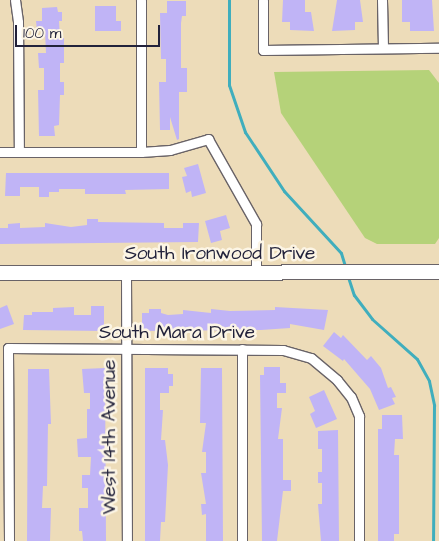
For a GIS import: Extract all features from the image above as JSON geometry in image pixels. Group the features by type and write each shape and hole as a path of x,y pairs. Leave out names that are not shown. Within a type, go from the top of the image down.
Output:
{"main road":[{"name":"South Ironwood Drive","path":"0,273 439,272"}],"street":[{"path":"15,0 18,22 19,152"},
{"path":"141,0 141,152"},
{"path":"264,0 263,50 439,48"},
{"path":"382,0 383,48"},
{"path":"0,152 141,152 170,150 208,139 256,224 256,273"},
{"name":"West 14th Avenue","path":"126,273 127,541"},
{"name":"South Mara Drive","path":"8,541 8,348 283,350 310,358 337,380 351,397 359,416 359,541"},
{"path":"242,349 242,541"}],"green space":[{"path":"429,70 439,83 439,238 435,244 377,244 365,238 281,113 274,72"}],"building":[{"path":"283,0 305,0 305,12 311,12 314,31 290,30 290,22 282,22"},
{"path":"337,0 360,0 363,22 355,22 355,30 332,31"},
{"path":"402,0 432,0 434,31 410,31 410,22 402,22"},
{"path":"167,1 186,1 186,16 182,16 181,23 181,68 187,68 187,92 179,92 179,139 177,140 170,117 170,130 160,130 159,82 166,82 166,59 161,59 160,13 167,13"},
{"path":"95,6 116,6 116,21 121,21 121,31 95,31"},
{"path":"57,7 58,12 62,12 62,21 59,21 60,38 64,38 64,63 60,63 60,82 64,82 64,95 60,95 59,125 54,126 55,136 39,136 38,90 44,90 44,68 39,68 38,53 46,53 45,31 37,31 36,21 42,21 42,8"},
{"path":"198,164 206,193 192,197 191,191 186,193 182,177 187,176 184,168"},
{"path":"6,173 169,173 169,189 125,190 126,194 85,194 85,189 59,189 59,192 49,192 49,197 39,197 39,187 20,187 20,196 5,196"},
{"path":"226,215 230,228 220,231 222,240 211,243 205,221"},
{"path":"87,219 98,219 98,222 164,223 164,228 183,228 183,223 199,223 198,242 0,244 0,228 8,228 8,224 20,223 20,228 45,227 45,223 71,227 87,225"},
{"path":"7,305 14,324 0,329 0,308"},
{"path":"91,306 104,306 104,331 23,330 24,315 32,315 32,312 53,312 53,308 74,307 74,315 91,315"},
{"path":"275,307 328,310 324,330 290,324 290,328 261,330 142,331 142,313 149,313 149,309 161,309 161,313 168,315 183,314 183,310 211,313 211,309 230,311 275,310"},
{"path":"334,332 341,338 343,335 367,360 371,356 381,368 388,388 391,387 396,397 392,398 395,404 379,410 370,389 344,359 343,361 323,346"},
{"path":"264,367 280,367 280,383 286,383 286,393 277,393 277,408 282,408 278,439 283,439 283,480 291,480 291,491 283,491 277,541 262,541 260,375 264,375"},
{"path":"105,368 106,541 83,541 82,531 79,531 79,508 88,508 88,488 82,488 82,475 90,475 91,457 78,457 77,439 87,438 87,409 90,409 90,393 84,393 82,369"},
{"path":"145,368 168,368 168,374 173,374 173,386 169,386 169,393 160,393 160,410 163,410 161,440 165,440 168,465 165,522 161,522 160,541 145,541"},
{"path":"201,368 222,368 223,541 206,541 206,514 202,515 201,504 206,504 201,473 206,473 206,452 202,452 206,423 200,423"},
{"path":"28,369 49,369 51,424 48,424 47,486 43,486 42,508 51,508 50,541 27,541"},
{"path":"324,390 337,419 316,428 310,414 315,411 309,397"},
{"path":"382,415 402,415 403,439 395,439 394,455 399,455 399,534 394,534 394,541 378,541 378,429 382,429"},
{"path":"338,430 339,541 321,541 318,504 322,504 322,483 318,483 318,472 322,472 322,449 318,449 318,431"}],"waterway":[{"path":"229,0 229,85 245,132 284,191 341,253 346,269"},
{"path":"348,277 354,295 372,319 417,359 429,381 434,405 433,541"}]}
